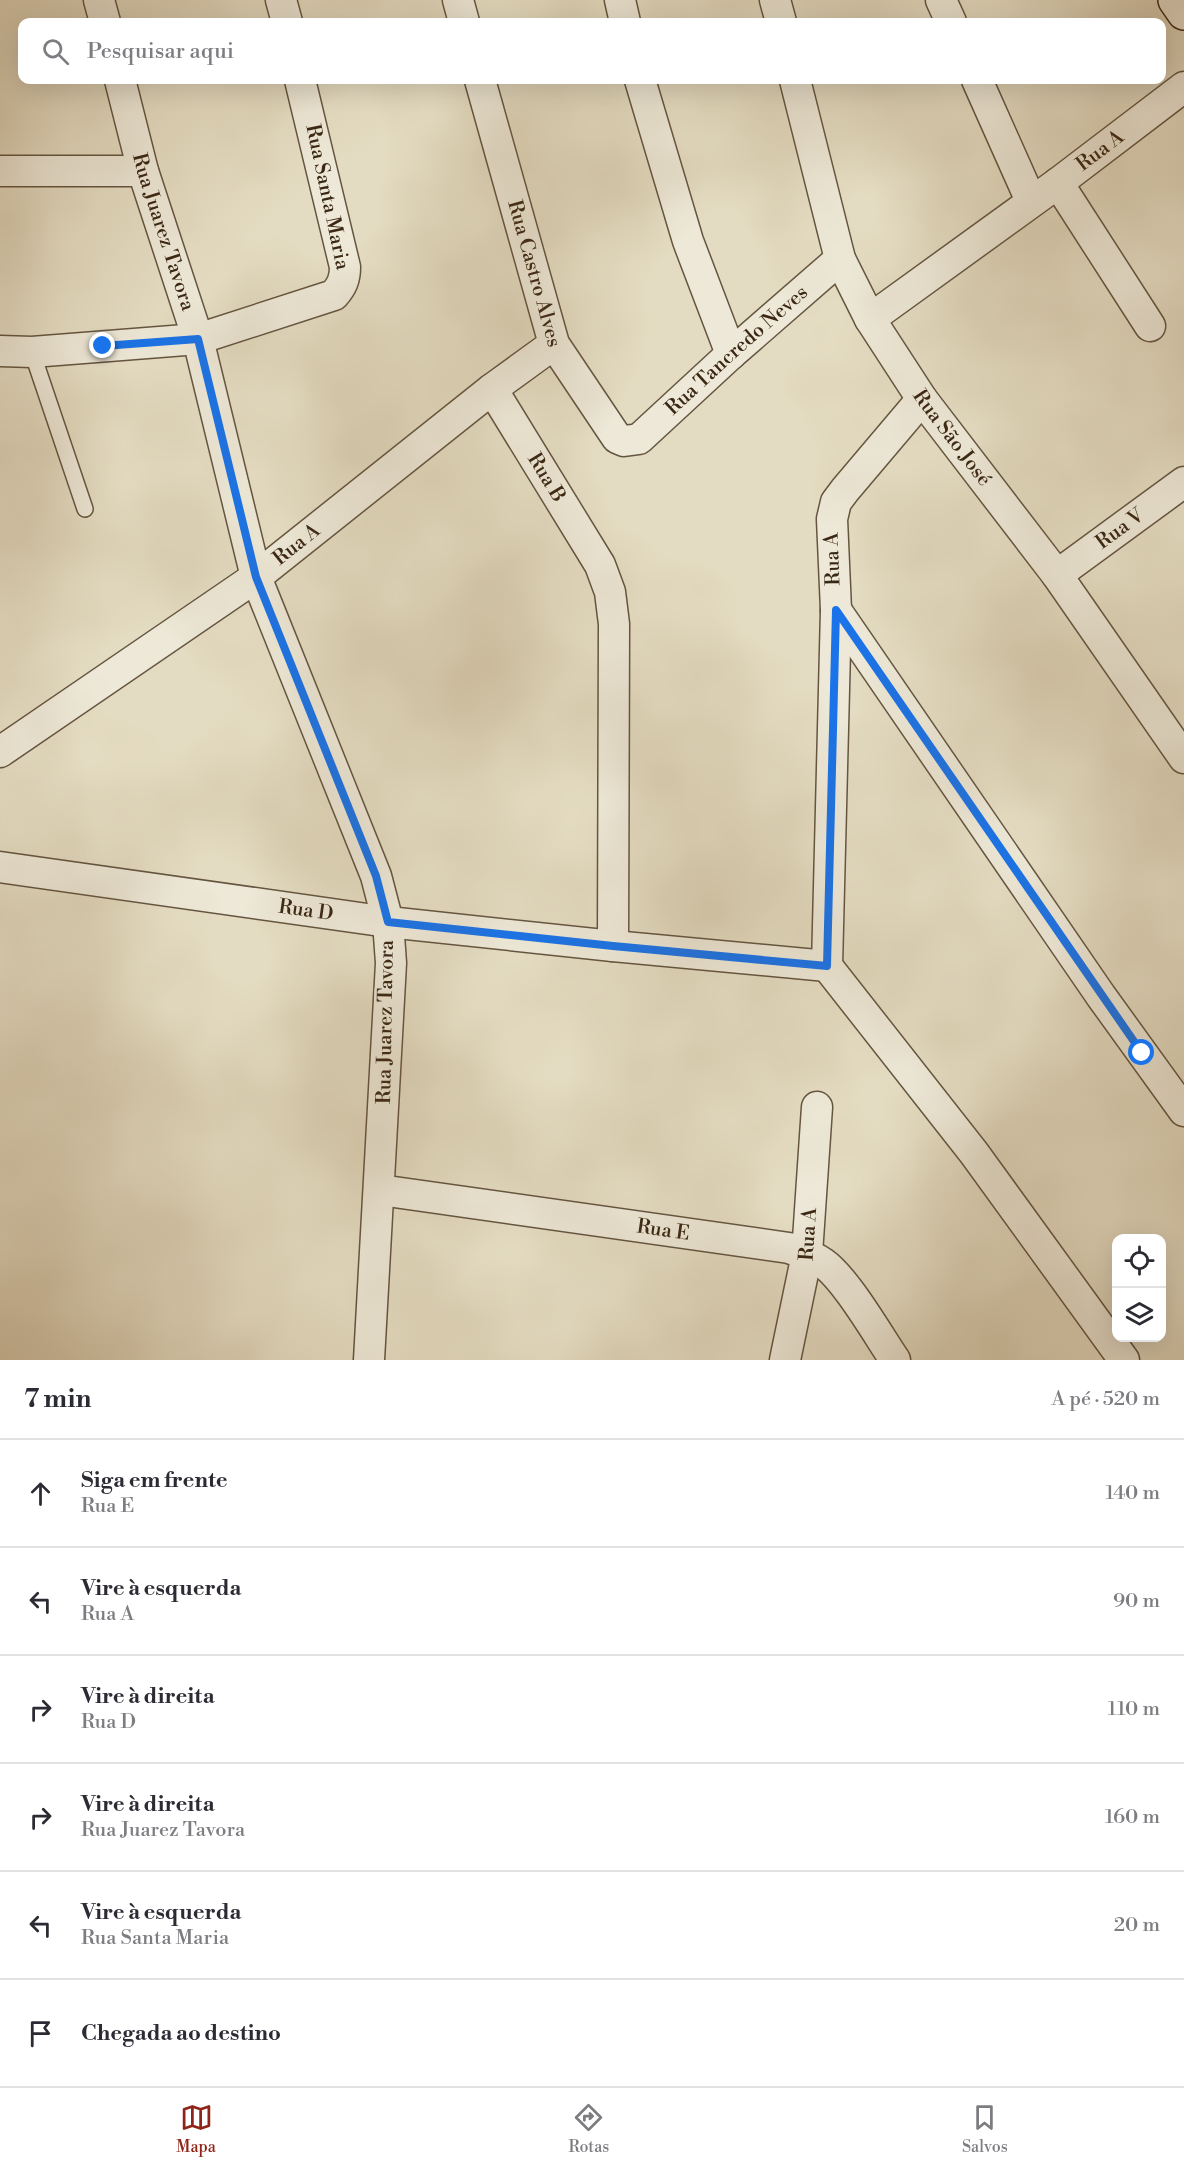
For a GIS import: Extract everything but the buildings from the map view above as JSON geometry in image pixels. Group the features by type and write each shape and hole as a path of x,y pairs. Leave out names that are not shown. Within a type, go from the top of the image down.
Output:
{"street":[{"path":"99,0 104,18"},
{"path":"281,0 286,18"},
{"path":"458,0 464,18"},
{"path":"620,0 624,18"},
{"path":"775,0 780,18"},
{"path":"941,0 949,18"},
{"path":"1175,0 1184,13"},
{"name":"Rua Juarez Tavora","path":"121,84 143,171 198,339 256,577 376,876 388,922 391,963 369,1360"},
{"name":"Rua Santa Maria","path":"0,351 32,352 198,339 334,295 345,277 345,267 301,84"},
{"name":"Rua Castro Alves","path":"481,84 554,344 617,438 632,442"},
{"path":"641,84 688,241 731,354"},
{"name":"Rua São José","path":"796,84 840,259 870,318 922,399 1057,575 1181,745"},
{"path":"979,84 1031,201"},
{"name":"Rua A","path":"870,318 1058,183 1184,87"},
{"path":"0,171 143,171"},
{"path":"1058,183 1150,326"},
{"name":"Rua Tancredo Neves","path":"632,442 639,439 731,354 840,259"},
{"name":"Rua A","path":"0,752 256,577 492,389 554,344"},
{"name":"Rua B","path":"492,389 600,565 610,592 614,624 613,946"},
{"name":"Rua A","path":"827,966 836,610 832,519 836,502 922,399"},
{"name":"Rua V","path":"1057,575 1184,482"},
{"path":"836,610 1094,986 1184,1111"},
{"name":"Rua D","path":"0,867 388,922 827,966"},
{"path":"827,966 974,1153 1125,1360"},
{"name":"Rua A","path":"785,1360 807,1254 817,1107"},
{"name":"Rua E","path":"380,1190 789,1248 807,1254 824,1264 839,1278 895,1360"}],"lane":[{"path":"32,352 85,509"}],"route":[{"path":"103,346 198,339 256,577 376,876 388,922 827,966 836,610 1142,1053"}]}
